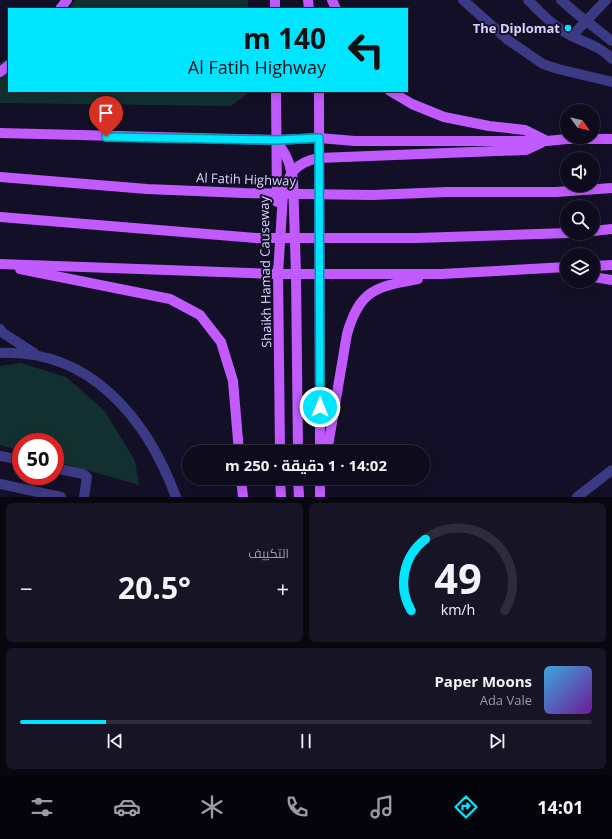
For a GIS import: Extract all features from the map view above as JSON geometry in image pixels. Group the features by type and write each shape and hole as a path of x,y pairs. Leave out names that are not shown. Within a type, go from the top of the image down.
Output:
{"main road":[{"path":"61,8 67,0"},
{"path":"0,72 8,66"},
{"name":"Shaikh Hamad Causeway","path":"276,92 280,445"},
{"path":"318,92 320,445"},
{"path":"392,92 412,104 444,117 489,126 525,130 547,141"},
{"path":"0,133 276,140 319,138 355,141 547,141 567,138 612,139"},
{"path":"276,140 285,154 293,179 296,274 298,445"},
{"path":"278,274 283,194 287,180 304,162 319,158 526,150 547,141"},
{"name":"Al Fatih Highway","path":"0,177 148,189 244,193 372,195 447,192 556,192 612,188"},
{"path":"0,218 256,238 425,238 560,233"},
{"path":"600,231 612,230"},
{"path":"0,264 278,274 441,274 560,268"},
{"path":"0,264 170,299 200,315 220,342 233,381 238,445"},
{"path":"600,266 612,265"},
{"path":"540,269 560,272"},
{"path":"328,445 345,345 350,325 358,306 362,300 381,287 441,274"},
{"path":"600,278 612,280"},
{"path":"242,485 243,497"},
{"path":"280,485 280,497"},
{"path":"298,485 299,497"},
{"path":"320,485 320,497"}],"street":[{"path":"463,0 508,40 543,64 558,70 612,82"},
{"path":"528,0 553,24 563,31 602,51 612,58"},
{"path":"561,0 612,41"},
{"path":"572,36 606,0"},
{"path":"0,329 3,333 40,356"},
{"path":"0,353 40,356 66,365 89,377 121,403 144,432 154,448 176,497"},
{"path":"0,456 12,458"},
{"path":"64,470 83,474 87,477 84,497"},
{"path":"577,497 612,470"},
{"path":"0,485 61,497"}],"green space":[{"path":"76,0 248,0 248,8 69,8"},
{"path":"8,57 8,92 248,93 231,106 0,103 0,63"},
{"path":"21,363 66,377 104,410 135,461 139,485 64,464 64,433 12,433 12,448 0,445 0,366"}],"place":[{"name":"The Diplomat","path":"568,28"}],"route":[{"path":"106,137 276,140 319,138 320,407"}]}
